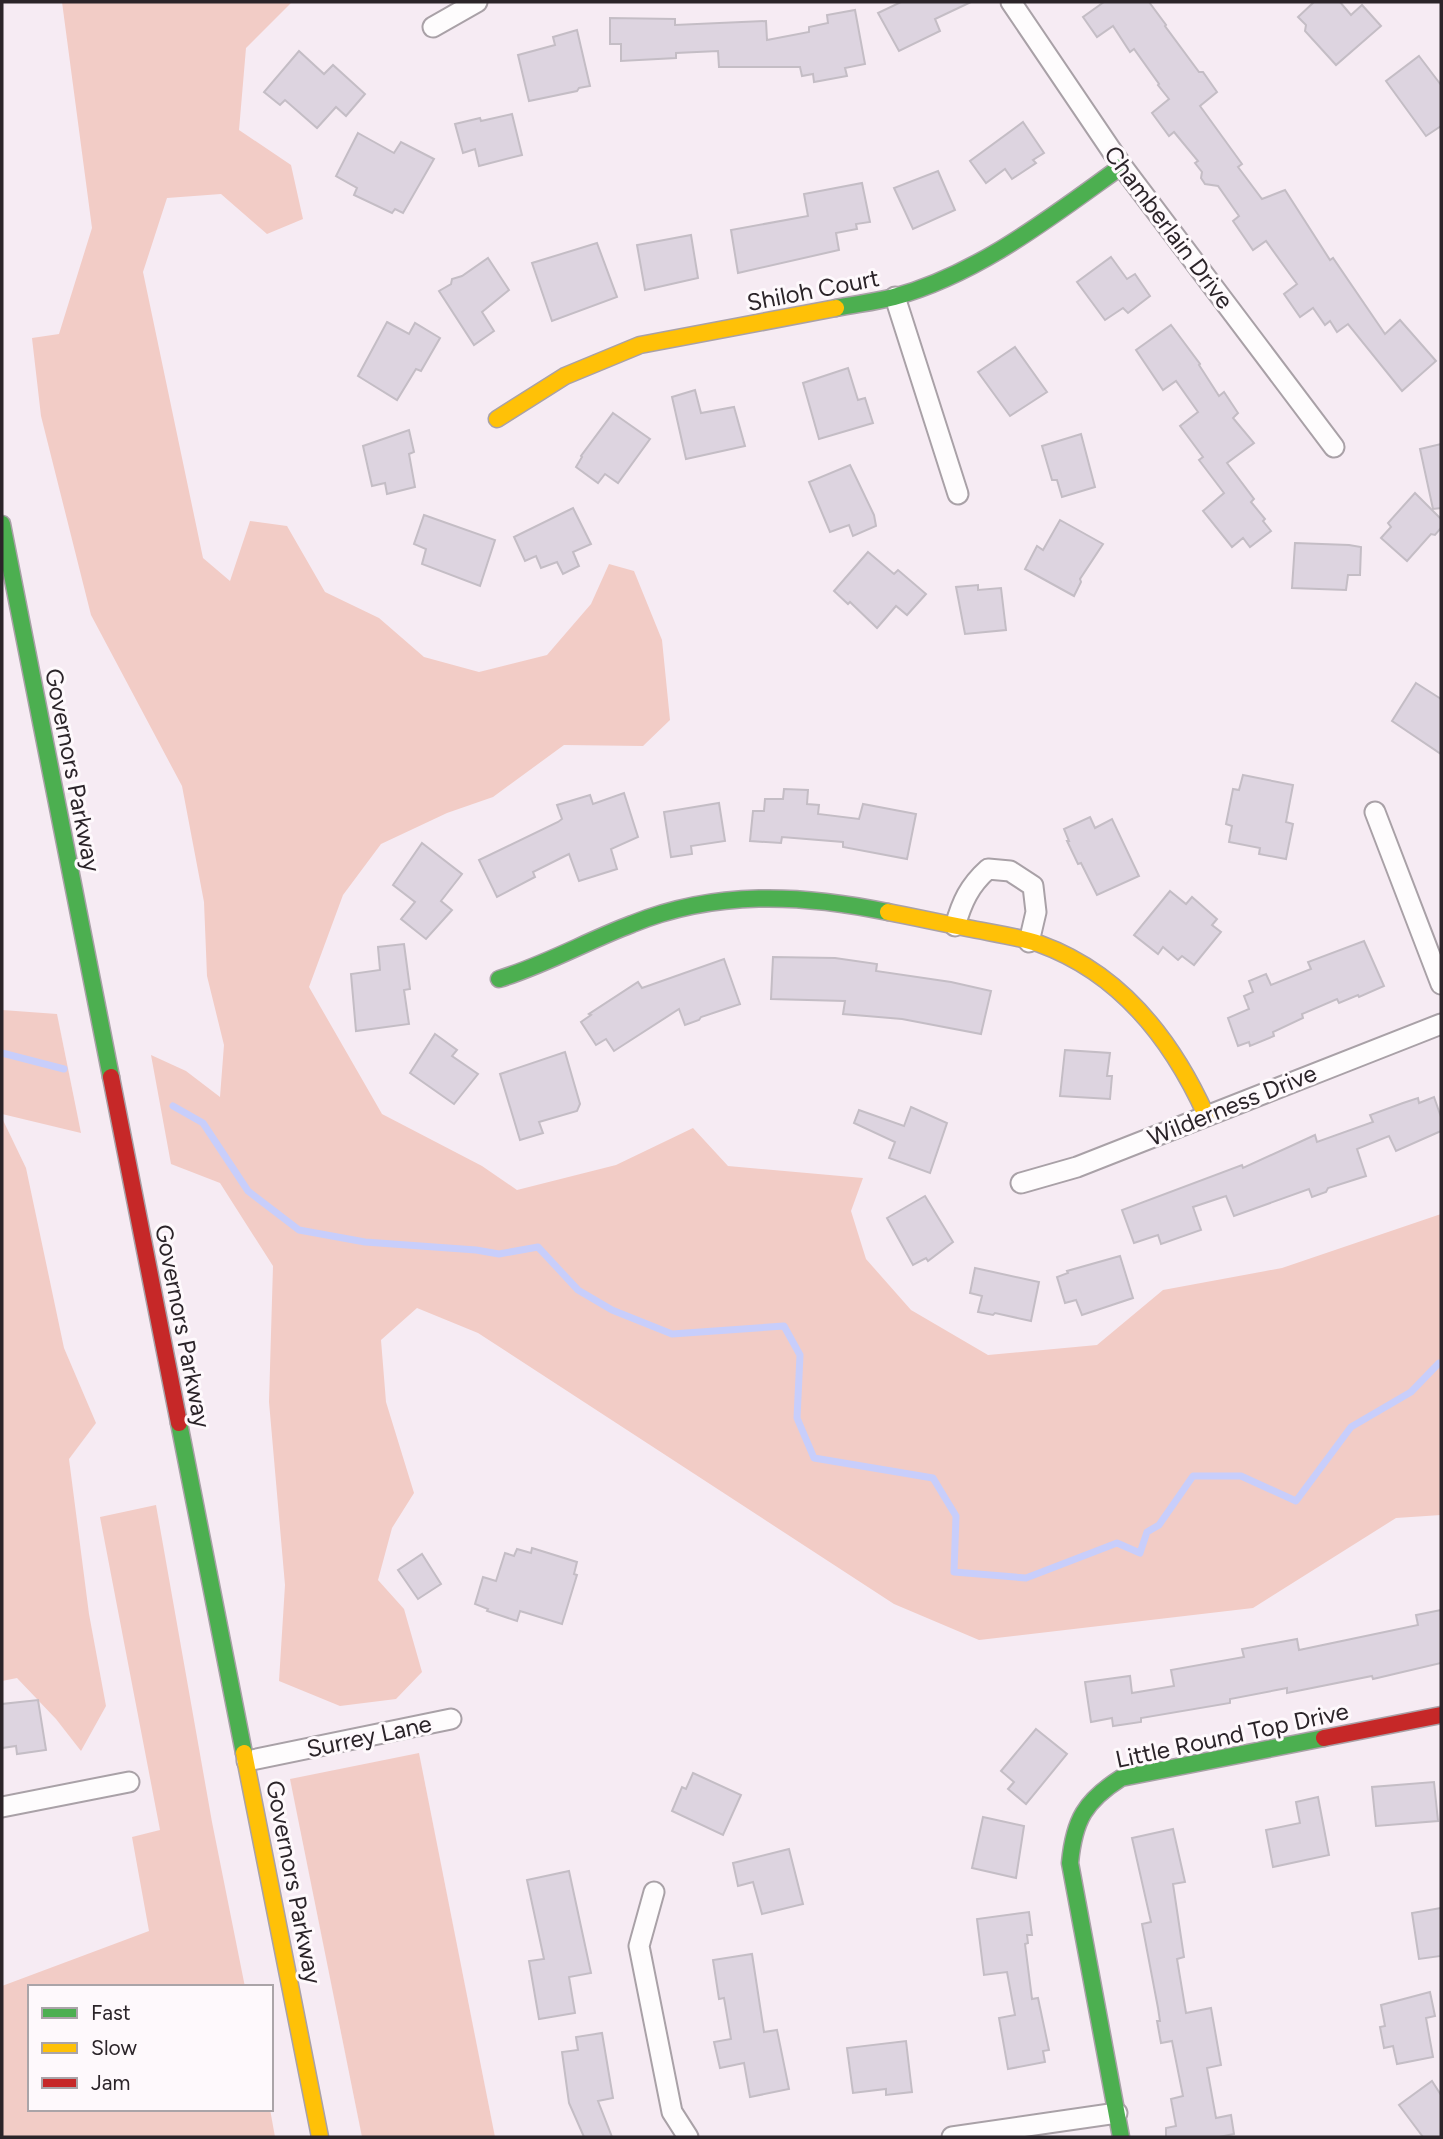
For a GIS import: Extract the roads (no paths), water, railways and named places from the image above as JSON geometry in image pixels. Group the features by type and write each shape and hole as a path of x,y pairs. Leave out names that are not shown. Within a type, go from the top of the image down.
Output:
{"street":[{"path":"433,27 477,2"},
{"name":"Chamberlain Drive","path":"1011,2 1122,166 1334,447"},
{"name":"Shiloh Court","path":"497,419 564,374 640,345 895,298 995,253 1041,225 1122,166"},
{"path":"895,298 958,494"},
{"name":"Governors Parkway","path":"2,524 320,2137"},
{"path":"1375,812 1441,984"},
{"path":"955,926 961,903 972,883 988,869 1010,871 1033,887 1036,912 1029,942"},
{"path":"499,979 542,966 599,937 676,909 756,897 838,901 1029,942 1068,957 1127,998 1152,1023 1174,1051 1192,1082 1206,1115"},
{"name":"Wilderness Drive","path":"1021,1183 1077,1167 1441,1024"},
{"name":"Little Round Top Drive","path":"1121,2137 1070,1863 1071,1837 1082,1813 1098,1791 1121,1778 1441,1716"},
{"name":"Surrey Lane","path":"247,1761 451,1719"},
{"path":"2,1807 129,1782"},
{"path":"654,1892 639,1946 672,2112 688,2137"},
{"path":"952,2137 1117,2113"}],"waterway":[{"path":"2,1053 64,1069"},
{"path":"173,1106 203,1123 248,1191 299,1230 365,1242 499,1254 538,1247 578,1290 612,1310 672,1334 784,1326 800,1355 797,1418 814,1458 933,1478 956,1516 954,1572 1026,1578 1117,1543 1140,1553 1147,1532 1159,1525 1193,1476 1241,1476 1296,1501 1351,1427 1411,1392 1441,1363"}]}
